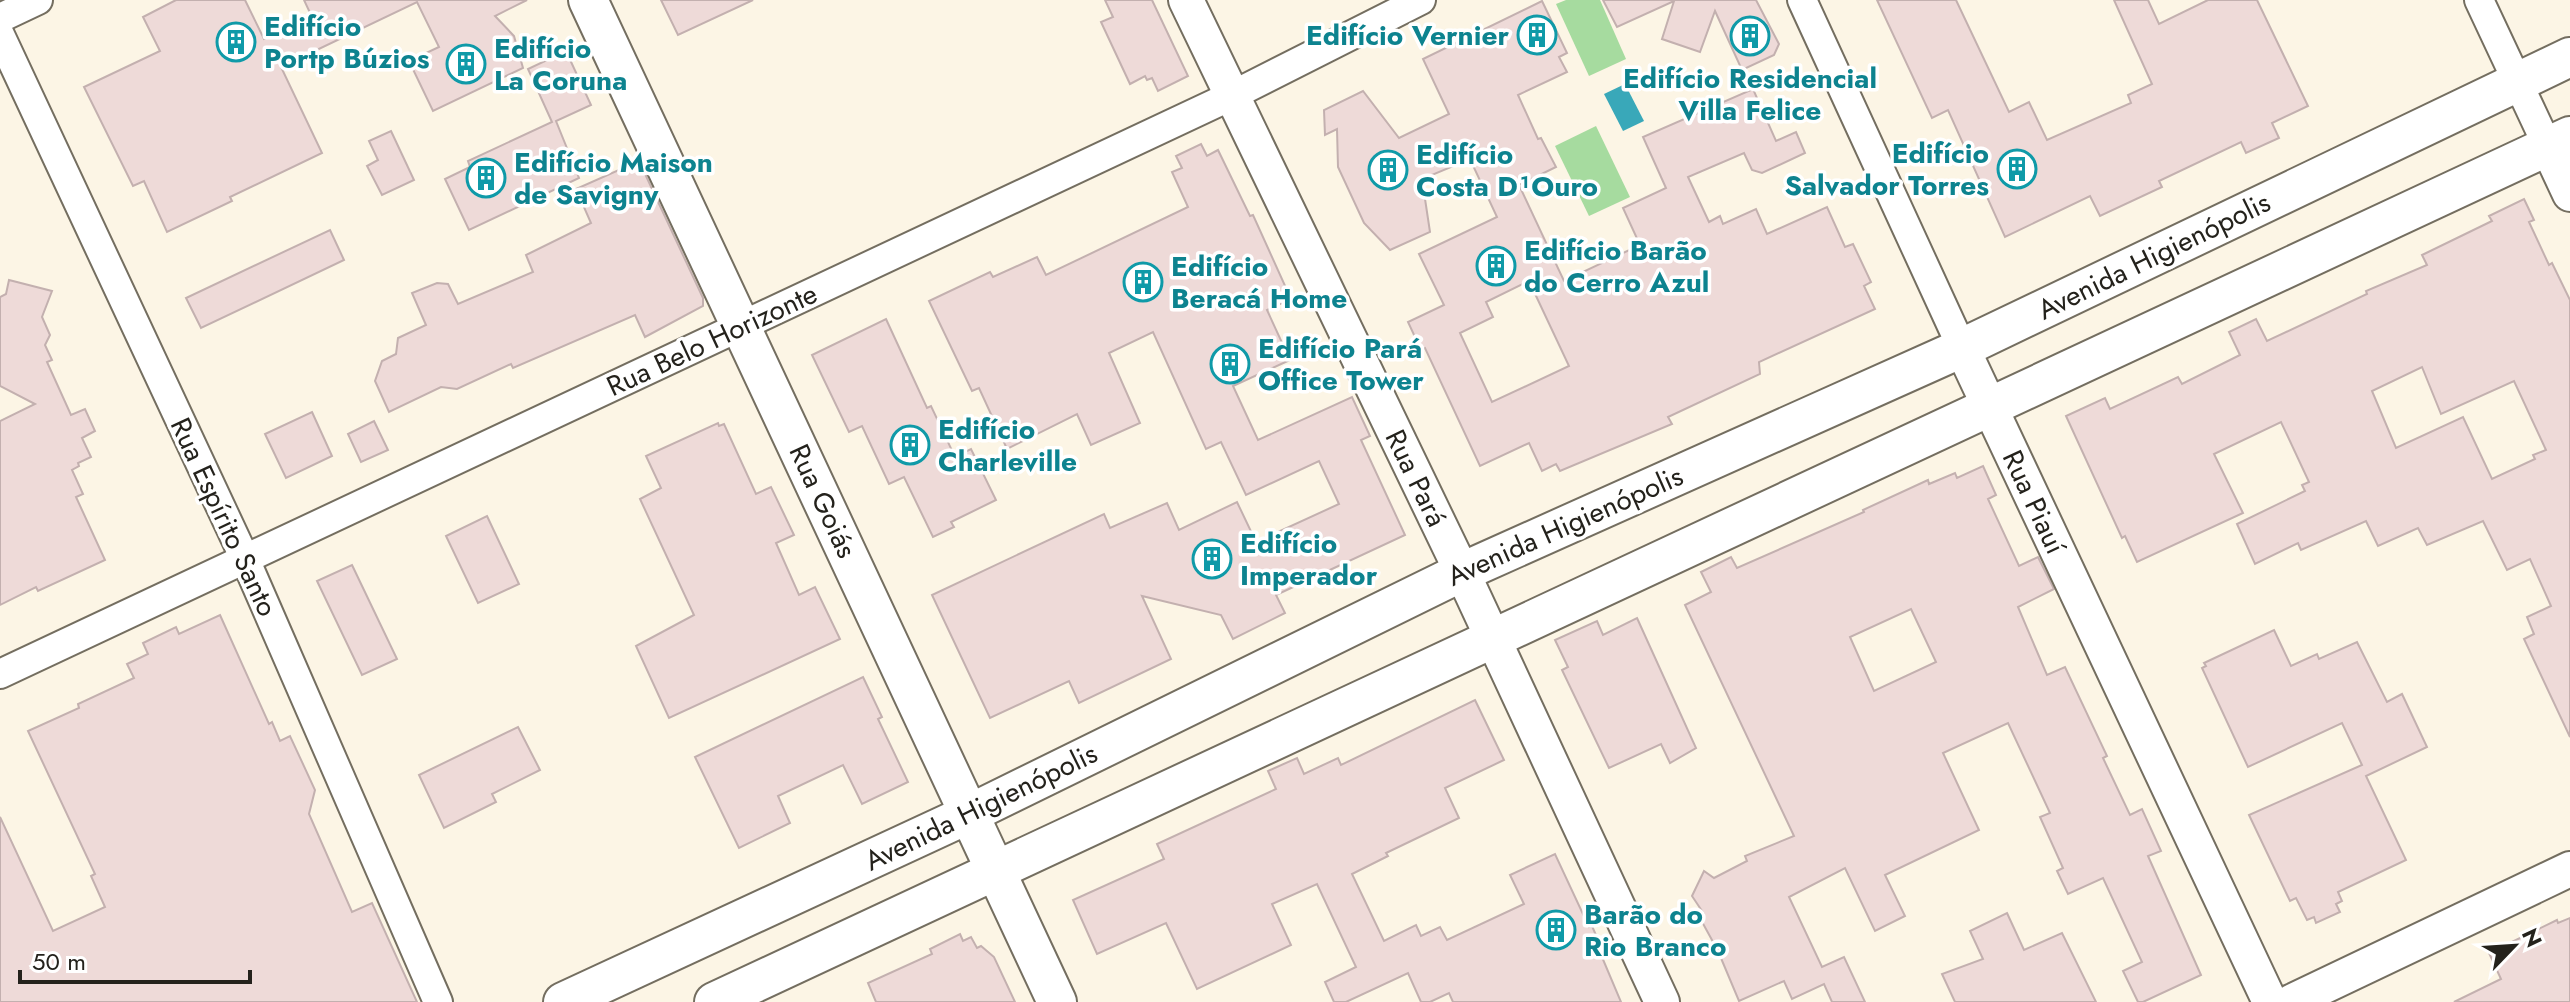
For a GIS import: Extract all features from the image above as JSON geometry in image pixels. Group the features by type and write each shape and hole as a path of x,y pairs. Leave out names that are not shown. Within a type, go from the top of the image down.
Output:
{"main road":[{"name":"Rua Goiás","path":"588,0 997,868 1057,1002"},
{"name":"Avenida Higienópolis","path":"563,1002 971,813 1462,572 1962,348 2570,57"},
{"path":"714,1002 2559,141"}],"street":[{"path":"0,18 38,0"},
{"name":"Rua Pará","path":"1186,0 1462,572 1662,1002"},
{"name":"Rua Belo Horizonte","path":"0,674 1231,96 1421,0"},
{"name":"Rua Piauí","path":"1802,0 2270,1002"},
{"path":"2479,0 2518,82 2559,141 2570,194"},
{"name":"Rua Espírito Santo","path":"0,35 245,559 438,1002"},
{"path":"2291,1002 2570,869"}],"green space":[{"path":"1566,0 1600,0 1626,59 1589,76 1556,4"},
{"path":"1596,126 1630,197 1589,216 1555,146"}],"water":[{"path":"1625,84 1644,121 1623,131 1604,94"}],"building":[{"path":"176,0 245,0 264,39 312,17 304,0 527,0 495,16 514,36 523,68 433,111 409,61 439,47 417,2 281,67 322,153 230,197 232,201 167,232 144,181 133,186 84,87 160,51 143,17"},
{"path":"661,0 753,0 678,35"},
{"path":"1105,0 1152,0 1188,76 1158,91 1152,78 1147,80 1145,76 1130,84 1101,22 1113,17"},
{"name":"Edifício Residencial Villa Felice","path":"1603,0 1756,0 1779,44 1774,55 1742,70 1715,11 1700,52 1662,39 1674,1 1617,27"},
{"path":"1877,0 1956,0 2009,112 2029,102 2047,140 2131,103 2128,95 2152,84 2114,0 2148,0 2159,24 2208,0 2257,0 2308,106 2272,123 2279,138 2246,153 2241,142 2159,181 2162,187 2100,216 2090,196 2005,237 1948,110 1932,118"},
{"path":"1542,1 1567,53 1559,57 1567,72 1518,95 1538,139 1541,138 1556,167 1519,185 1564,281 1640,245 1623,208 1666,188 1643,137 1753,89 1776,141 1796,132 1805,153 1762,173 1752,170 1744,153 1688,177 1709,222 1720,216 1723,224 1756,209 1767,234 1827,207 1845,247 1853,244 1871,282 1864,286 1875,309 1759,362 1760,374 1668,417 1672,424 1560,471 1556,464 1542,471 1529,443 1480,466 1425,348 1421,350 1408,322 1444,305 1419,254 1497,217 1470,159 1422,179 1430,232 1390,250 1364,223 1338,167 1337,129 1325,135 1324,110 1363,91 1399,138 1449,114 1423,59","holes":["1529,281 1569,366 1492,402 1460,333 1493,317 1486,302"]},
{"name":"Edifício Maison de Savigny","path":"566,51 591,105 556,121 579,178 469,230 445,179 470,167 468,161 552,122 528,69"},
{"path":"391,131 414,180 382,195 367,166 378,160 369,141"},
{"path":"1201,144 1207,156 1218,150 1250,216 1253,215 1291,299 1267,310 1290,360 1233,386 1258,440 1352,397 1370,436 1361,440 1405,535 1276,595 1285,613 1233,639 1221,615 1142,596 1171,659 1079,703 1069,681 990,718 932,595 1104,514 1110,528 1167,503 1179,530 1237,502 1256,542 1339,504 1319,461 1246,495 1221,442 1206,449 1153,332 1109,353 1140,423 1091,445 1077,414 1007,449 979,388 972,391 929,301 990,272 993,277 1037,257 1046,275 1188,207 1172,172 1182,168 1176,156"},
{"path":"639,161 703,298 703,306 645,337 635,315 513,368 511,364 457,389 441,387 389,412 375,381 382,361 396,354 398,338 426,325 412,293 437,283 448,284 458,304 533,272 526,255 591,223 576,189"},
{"path":"2524,199 2534,220 2529,222 2570,300 2570,737 2524,639 2534,634 2527,617 2551,606 2530,559 2507,570 2483,521 2427,545 2418,528 2378,546 2366,521 2301,550 2298,543 2255,564 2237,524 2305,491 2302,485 2309,482 2281,422 2214,454 2243,513 2137,562 2125,536 2122,538 2066,416 2105,398 2110,409 2178,377 2182,384 2240,355 2229,332 2256,319 2267,341 2367,294 2366,291 2427,265 2422,255 2492,221 2489,216","holes":["2422,367 2441,414 2514,381 2546,450 2533,455 2535,459 2492,479 2463,417 2396,448 2372,391"]},
{"path":"330,230 344,260 201,328 186,298"},
{"path":"9,280 52,291 42,317 50,335 45,345 52,360 47,362 71,415 85,409 95,431 82,438 91,457 72,470 83,494 76,497 105,560 0,605 0,421 35,404 0,386 0,297 6,294"},
{"path":"886,319 927,408 931,406 955,457 971,449 996,500 951,522 954,527 933,537 904,477 889,484 862,426 849,432 812,355"},
{"path":"312,412 332,456 286,478 265,434"},
{"path":"374,421 388,450 361,462 348,434"},
{"path":"718,423 719,426 724,424 756,494 771,487 794,535 776,543 799,595 815,587 840,639 669,718 636,646 694,615 640,499 661,488 646,456"},
{"path":"1983,466 1996,495 1988,499 2019,566 2038,557 2054,589 2018,607 2047,675 2065,667 2107,756 2103,758 2130,815 2142,809 2161,851 2148,856 2201,975 2138,1002 2123,971 2142,962 2103,878 2068,894 2057,871 2063,868 2040,817 2050,813 2008,723 1943,753 1979,830 1885,875 1905,916 1875,931 1845,868 1789,897 1822,967 1844,957 1865,1002 1832,1002 1824,984 1792,999 1784,981 1739,1001 1701,920 1704,914 1692,896 1704,871 1714,878 1747,861 1745,856 1794,836 1685,605 1711,592 1701,572 1731,557 1737,568 1928,480 1929,484 1955,473 1957,478","holes":["1911,609 1936,662 1874,691 1850,637"]},
{"path":"487,516 519,584 478,603 446,536"},
{"path":"352,565 397,659 362,675 317,581"},
{"path":"220,615 269,724 272,722 280,741 290,736 315,790 309,814 352,912 372,903 417,1002 0,1002 0,817 53,931 105,907 91,876 95,874 28,731 134,678 127,664 148,654 143,643 176,627 179,634"},
{"path":"1637,618 1696,748 1670,763 1661,744 1609,768 1562,670 1568,667 1555,640 1597,621 1603,635"},
{"path":"2274,630 2291,666 2317,654 2319,659 2357,642 2387,702 2402,694 2427,747 2366,776 2406,860 2338,892 2342,901 2336,904 2340,912 2316,923 2314,917 2307,920 2296,898 2290,901 2249,815 2362,765 2342,723 2248,767 2202,668 2206,666 2204,663"},
{"path":"863,677 882,717 878,719 908,782 862,804 843,765 778,796 790,823 739,848 695,757"},
{"path":"1475,700 1504,760 1445,788 1459,818 1386,853 1388,856 1352,874 1384,941 1416,925 1421,936 1440,927 1447,940 1524,904 1510,875 1555,854 1589,927 1592,926 1621,1002 1453,1002 1449,993 1430,1002 1421,1002 1408,973 1346,1002 1334,1002 1325,982 1356,967 1317,884 1272,904 1291,945 1197,989 1166,923 1097,954 1073,900 1164,859 1157,844 1276,789 1268,771 1297,758 1304,774 1338,758 1341,765"},
{"path":"518,727 540,770 492,794 496,802 444,828 419,775"},
{"path":"2007,913 2024,950 2062,933 2096,1002 1955,1002 1942,974 1983,959 1970,931"},
{"path":"2570,918 2570,1002 2454,1002 2501,979 2489,953 2557,920 2558,923"},
{"path":"960,934 963,941 971,937 977,948 981,946 994,957 1015,1002 876,1002 868,983 932,954 930,949"}],"place":[{"name":"Edifício Vernier","path":"1537,35"},
{"name":"Edifício Residencial Villa Felice","path":"1750,36"},
{"name":"Edifício Portp Búzios","path":"236,42"},
{"name":"Edifício La Coruna","path":"466,64"},
{"name":"Edifício Salvador Torres","path":"2017,169"},
{"name":"Edifício Costa D¹Ouro","path":"1388,170"},
{"name":"Edifício Maison de Savigny","path":"486,178"},
{"name":"Edifício Barão do Cerro Azul","path":"1496,266"},
{"name":"Edifício Beracá Home","path":"1143,282"},
{"name":"Edifício Pará Office Tower","path":"1230,364"},
{"name":"Edifício Charleville","path":"910,445"},
{"name":"Edifício Imperador","path":"1212,559"},
{"name":"Barão do Rio Branco","path":"1556,930"}]}
